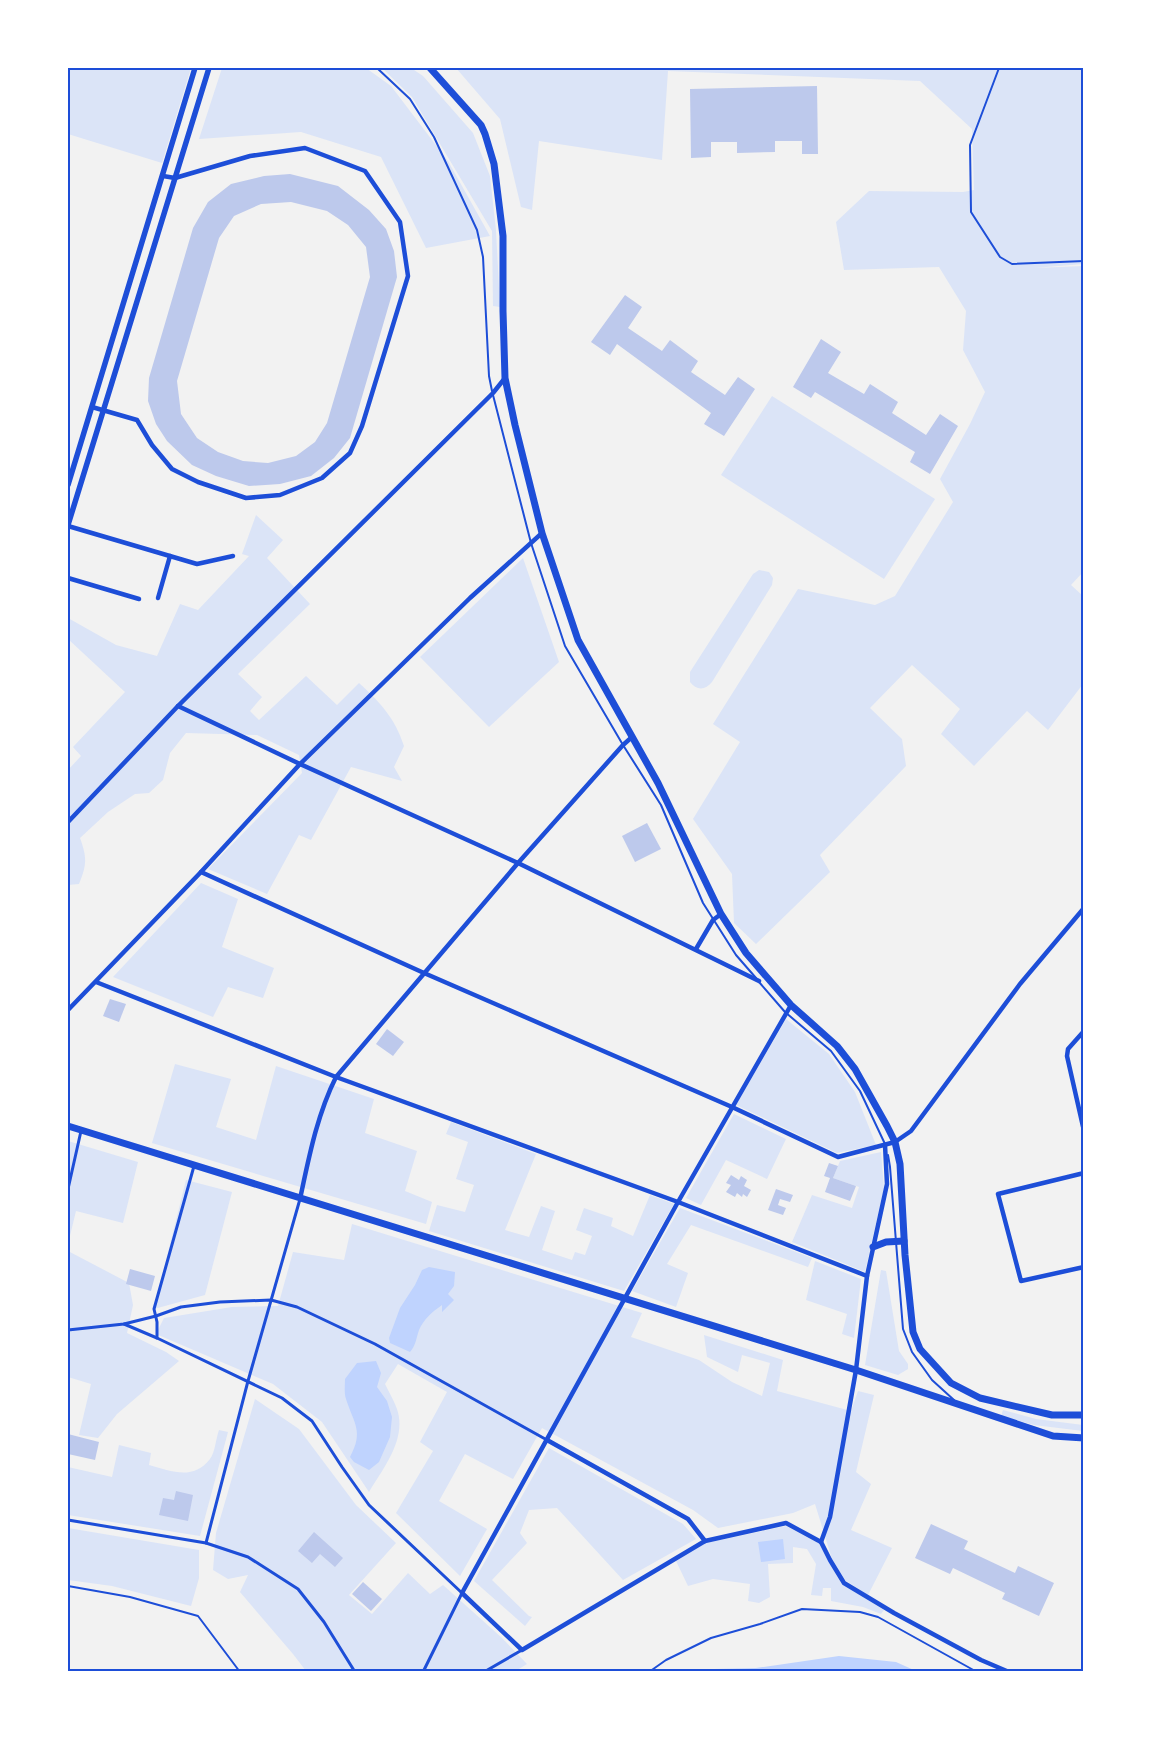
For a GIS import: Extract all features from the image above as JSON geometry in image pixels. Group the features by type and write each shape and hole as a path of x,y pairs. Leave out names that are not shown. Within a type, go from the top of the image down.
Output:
{"main road":[{"path":"430,68 481,125 494,164 503,236 502,311 505,378 542,533 578,640 658,783 721,914 746,953 791,1005 837,1046 855,1069 895,1142 900,1164 904,1241 913,1332 920,1349 951,1383 980,1398 1052,1415 1084,1415"},
{"path":"68,1126 856,1370 1053,1436 1084,1438"},
{"path":"873,1247 886,1242 904,1241"}],"street":[{"path":"68,485 196,68"},
{"path":"208,68 68,525 197,564 234,556"},
{"path":"92,407 136,420 152,446 172,469 198,482 246,498 280,495 322,478 350,453 362,426 408,276 400,222 365,171 305,148 250,156 175,178 163,176"},
{"path":"68,822 178,706 493,393 505,378"},
{"path":"68,1010 300,764 470,598 542,533"},
{"path":"158,598 170,556"},
{"path":"68,578 139,599"},
{"path":"178,706 300,764 518,863 759,981"},
{"path":"206,1543 248,1381 300,1199 316,1127 326,1097 336,1076 518,863 632,737"},
{"path":"200,872 424,973 732,1107 838,1157 895,1142 911,1131 1020,984 1084,908"},
{"path":"696,949 713,920 721,914"},
{"path":"96,982 336,1076 678,1202 867,1276"},
{"path":"423,1672 462,1593 678,1202 785,1012 791,1005"},
{"path":"1084,1032 1068,1049 1067,1056 1084,1130"},
{"path":"68,1189 82,1130"},
{"path":"821,1542 830,1516 856,1370 867,1276 887,1184 885,1145"},
{"path":"157,1338 154,1309 194,1166"},
{"path":"1084,1173 998,1194 1021,1281 1084,1267"},
{"path":"68,1330 124,1324 181,1307 220,1302 271,1300 297,1307 374,1344 688,1519 705,1541"},
{"path":"124,1324 282,1398 312,1421 369,1505 522,1650"},
{"path":"68,1520 206,1543 248,1557 298,1589 324,1622 355,1672"},
{"path":"484,1672 705,1541 786,1524 821,1542 844,1583 981,1660 1009,1672"}],"lane":[{"path":"377,68 410,99 434,137 477,230 483,257 489,376 531,543 565,646 661,806 703,903 736,955 785,1012 831,1051 860,1090 885,1145 890,1167 903,1329 912,1352 932,1380 960,1406"}],"path":[{"path":"999,68 970,145 971,212 997,253 1012,264 1084,261"},
{"path":"68,1586 130,1597 198,1616 240,1672"},
{"path":"648,1672 666,1660 711,1638 760,1624 802,1609 860,1612 878,1617 977,1672"}],"shaded area":[{"path":"68,68 191,68 162,163 68,134"},
{"path":"222,68 366,68 391,86 448,161 490,236 426,248 381,157 301,132 199,139"},
{"path":"382,68 411,68 423,76 473,133 490,176 496,230 500,307 493,306 492,231 412,97"},
{"path":"456,68 1083,68 1083,264 1034,268 1083,266 1084,571 1071,585 1083,596 1083,684 1048,730 1027,711 974,766 941,734 960,709 912,665 870,708 902,739 906,766 820,855 830,872 756,944 734,923 732,874 693,819 740,742 713,724 798,589 875,605 895,596 953,502 940,479 985,392 963,350 966,311 939,267 844,270 836,222 869,191 963,192 974,190 972,129 920,81 668,71 662,160 539,141 532,210 521,207 500,119"},
{"path":"772,396 935,499 884,579 721,475"},
{"path":"256,515 283,540 267,558 310,604 238,674 262,697 250,711 259,720 306,676 337,705 359,683 386,711 400,736 404,746 394,767 402,781 351,767 311,840 299,835 267,894 208,869 302,773 299,755 257,735 186,733 170,753 163,780 149,793 135,794 108,812 80,838 85,856 84,871 79,884 68,885 68,770 81,756 73,747 125,692 68,639 68,618 116,645 157,656 180,604 198,610 249,556 242,554"},
{"path":"523,558 559,662 489,727 420,657"},
{"path":"759,570 769,572 773,578 772,585 712,682 704,688 695,687 690,682 690,672 753,574"},
{"path":"201,883 238,899 222,947 274,968 263,998 228,987 213,1017 113,977"},
{"path":"786,1019 829,1054 855,1092 876,1145 837,1153 736,1105"},
{"path":"175,1064 231,1079 216,1127 256,1140 276,1066 374,1099 365,1133 417,1151 405,1191 432,1202 426,1224 152,1143"},
{"path":"734,1114 786,1139 767,1179 726,1160 701,1205 686,1198"},
{"path":"451,1122 536,1154 505,1230 529,1237 541,1206 555,1211 542,1250 572,1260 575,1252 585,1255 592,1236 576,1230 584,1208 613,1218 611,1226 633,1236 650,1195 674,1204 624,1291 429,1231 437,1205 465,1212 474,1185 456,1179 468,1142 446,1134"},
{"path":"68,1141 138,1162 123,1223 76,1211 68,1244"},
{"path":"881,1152 884,1188 865,1272 792,1242 812,1195 852,1208 859,1187 833,1178 840,1161"},
{"path":"186,1180 232,1192 205,1295 154,1309"},
{"path":"680,1208 812,1258 808,1267 691,1225 667,1264 688,1273 676,1307 632,1291"},
{"path":"352,1224 642,1313 631,1337 699,1360 732,1382 762,1396 770,1363 742,1355 738,1372 707,1357 704,1335 783,1360 777,1391 851,1411 858,1391 874,1395 856,1472 871,1484 851,1530 892,1548 868,1595 845,1580 832,1559 815,1504 793,1513 718,1528 693,1510 542,1428 513,1479 465,1454 439,1501 487,1529 460,1576 396,1513 433,1451 420,1442 447,1392 398,1364 385,1384 397,1409 399,1431 387,1463 369,1492 322,1422 273,1384 156,1334 164,1318 232,1307 278,1306 293,1252 344,1260"},
{"path":"68,1251 129,1283 133,1305 127,1333 166,1352 179,1361 117,1414 98,1438 79,1435 91,1384 68,1377"},
{"path":"815,1261 861,1279 854,1338 842,1334 847,1314 806,1300"},
{"path":"881,1270 886,1271 899,1351 908,1364 908,1369 898,1375 865,1365"},
{"path":"255,1399 299,1429 356,1505 396,1543 349,1595 372,1614 408,1573 430,1594 443,1585 501,1637 527,1664 514,1672 306,1671 240,1592 248,1575 228,1579 213,1570 216,1533"},
{"path":"1003,1410 1036,1419 1083,1425 1083,1431 1034,1425 1001,1416"},
{"path":"219,1430 228,1432 200,1536 68,1515 68,1467 112,1477 119,1445 151,1453 149,1465 173,1472 189,1472 203,1466 210,1459"},
{"path":"549,1448 683,1524 696,1539 623,1580 557,1508 529,1510 520,1533 527,1543 492,1580 532,1617 525,1626 474,1581"},
{"path":"786,1526 820,1544 841,1583 884,1610 881,1614 863,1607 831,1601 831,1588 823,1588 822,1596 811,1595 816,1564 807,1549 793,1547 793,1563 768,1564 770,1597 759,1603 748,1601 750,1584 713,1579 688,1586 676,1561 706,1543"},
{"path":"68,1528 199,1550 199,1578 191,1606 112,1586 68,1580"}],"water":[{"path":"429,1267 455,1272 454,1286 448,1294 454,1300 442,1312 442,1305 426,1319 410,1352 390,1343 389,1338 400,1308 422,1270"},
{"path":"376,1361 381,1373 377,1387 387,1401 392,1417 390,1437 379,1462 369,1470 354,1462 350,1457 357,1434 345,1397 345,1379 357,1363"},
{"path":"783,1539 785,1559 761,1562 758,1542"},
{"path":"839,1656 896,1662 916,1671 708,1671 714,1669 756,1668"}],"building":[{"path":"817,86 818,154 802,154 802,141 775,141 775,152 737,153 737,142 711,142 711,157 691,158 690,89"},
{"path":"290,174 338,186 369,210 386,229 394,251 397,277 350,438 334,458 311,476 280,484 249,486 216,476 192,465 167,441 156,424 148,401 149,378 193,228 208,202 231,184 264,176","holes":["291,202 327,211 348,225 366,247 370,277 327,423 315,442 296,456 268,463 243,461 218,452 197,438 181,414 177,381 219,238 234,216 261,204"]},
{"path":"625,295 642,307 628,328 662,351 670,340 698,361 691,372 725,395 738,377 755,389 724,436 704,424 711,413 617,344 610,355 591,342"},
{"path":"821,339 841,352 828,373 864,394 870,384 898,402 892,413 926,435 940,414 958,426 930,474 910,462 915,452 815,392 811,398 793,387"},
{"path":"647,823 661,849 635,862 622,836"},
{"path":"110,999 126,1004 119,1022 103,1016"},
{"path":"387,1029 404,1042 393,1056 376,1044"},
{"path":"829,1163 838,1166 833,1178 856,1186 850,1201 825,1192 830,1178 824,1176"},
{"path":"731,1175 739,1180 741,1176 747,1180 744,1186 751,1190 747,1197 743,1194 742,1197 737,1193 735,1197 726,1192 731,1185 726,1183"},
{"path":"776,1189 793,1195 790,1202 780,1199 778,1205 786,1208 783,1215 768,1210"},
{"path":"130,1269 155,1276 151,1291 126,1284"},
{"path":"68,1434 99,1442 95,1460 68,1454"},
{"path":"176,1491 193,1495 188,1521 159,1515 163,1498 174,1500"},
{"path":"931,1524 968,1541 964,1549 1015,1573 1018,1566 1054,1583 1039,1616 1002,1599 1005,1593 953,1568 950,1574 915,1558"},
{"path":"314,1532 343,1558 335,1567 320,1554 312,1563 298,1551"},
{"path":"363,1582 382,1599 371,1611 352,1594"}]}
